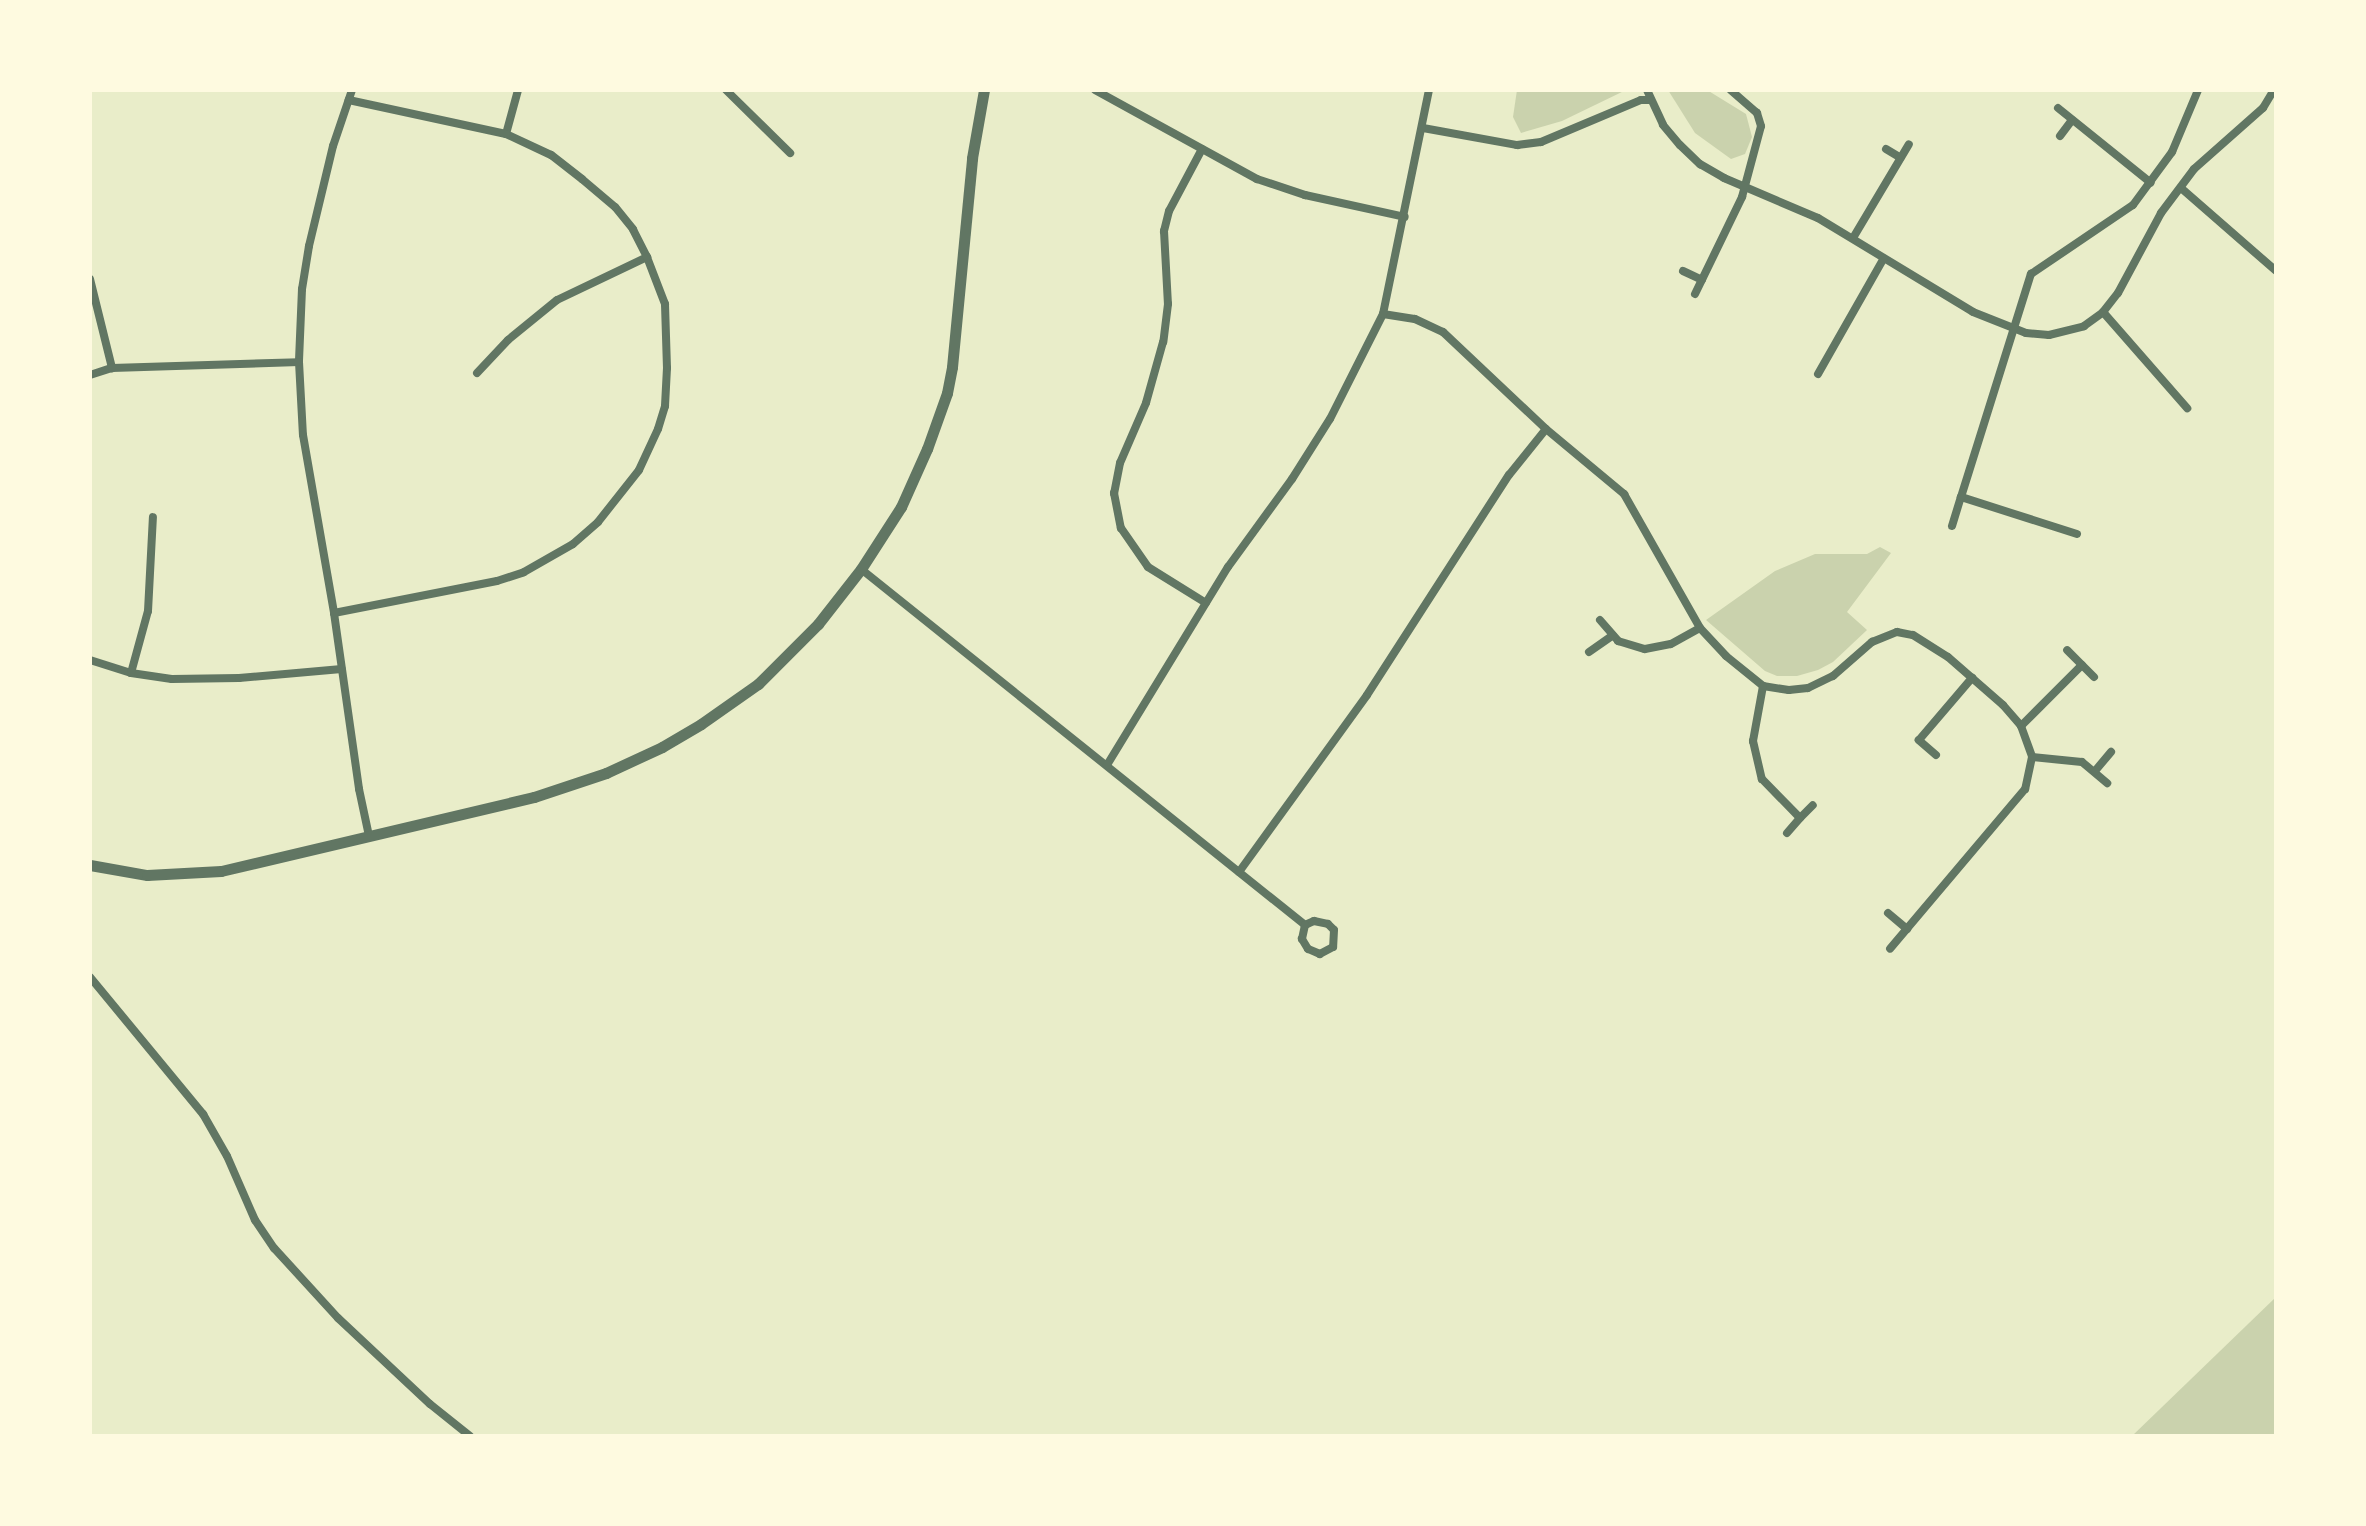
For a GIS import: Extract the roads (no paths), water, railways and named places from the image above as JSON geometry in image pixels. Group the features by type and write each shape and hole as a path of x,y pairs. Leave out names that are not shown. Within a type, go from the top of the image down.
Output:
{"street":[{"path":"352,90 333,146 309,246 302,289 299,362 303,435 369,836"},
{"path":"506,134 518,90"},
{"path":"726,90 790,153"},
{"path":"90,865 147,875 181,876 262,862 569,788 662,747 711,718 758,684 818,624 861,569 901,507 927,449 947,393 959,321 972,158 984,90"},
{"path":"1095,90 1257,179 1293,191 1405,217"},
{"path":"1107,765 1206,603 1330,419 1383,314 1429,90"},
{"path":"1647,90 1663,125 1700,164 1742,187 1818,218 1973,312 2014,330 2037,335 2061,334 2084,326 2103,312 2129,275 2161,213 2207,156 2263,108 2274,90"},
{"path":"1695,294 1742,197 1742,187 1761,126 1757,113 1731,90"},
{"path":"1952,526 2031,274 2100,231 2133,205 2172,152 2198,90"},
{"path":"334,613 497,581 546,561 598,522 639,470 665,406 665,304 633,229 593,188 551,155 506,134 349,100"},
{"path":"1423,128 1517,145 1541,142 1641,100 1649,100"},
{"path":"2058,108 2151,183"},
{"path":"2060,136 2072,120"},
{"path":"1853,238 1909,144"},
{"path":"1202,149 1169,211 1164,231 1168,304 1163,342 1146,403 1120,463 1114,493 1121,528 1148,567 1206,603"},
{"path":"1886,149 1901,158"},
{"path":"2181,188 2276,271"},
{"path":"477,373 508,340 557,300 647,257"},
{"path":"1818,374 1884,258"},
{"path":"1683,271 1702,280"},
{"path":"90,279 112,368"},
{"path":"2103,312 2187,408"},
{"path":"1383,314 1415,319 1443,332 1546,429 1624,494 1700,628 1763,686 1789,690 1808,688 1833,676 1872,642 1897,632 1932,645 1972,678 2021,726 2032,757 2025,789 1890,949"},
{"path":"90,375 112,368 299,362"},
{"path":"1239,872 1367,695 1509,475 1546,429"},
{"path":"1961,497 2077,534"},
{"path":"131,673 148,611 153,517"},
{"path":"861,569 1305,925"},
{"path":"1600,620 1618,641 1645,649 1671,644 1700,628"},
{"path":"1589,652 1613,635"},
{"path":"2067,650 2094,677"},
{"path":"90,660 131,673 172,679 239,678 342,669"},
{"path":"2021,726 2082,665"},
{"path":"1936,755 1919,740 1972,678"},
{"path":"1763,686 1756,717 1755,759 1762,779 1773,794 1800,818"},
{"path":"2095,771 2111,752"},
{"path":"2032,757 2082,762 2107,783"},
{"path":"1787,833 1813,805"},
{"path":"1888,913 1907,929"},
{"path":"1314,921 1328,924 1334,930 1333,947 1320,954 1308,949 1302,939 1305,925 1314,921"},
{"path":"90,977 203,1114 227,1156 249,1209 274,1248 338,1318 430,1404 470,1436"}]}
